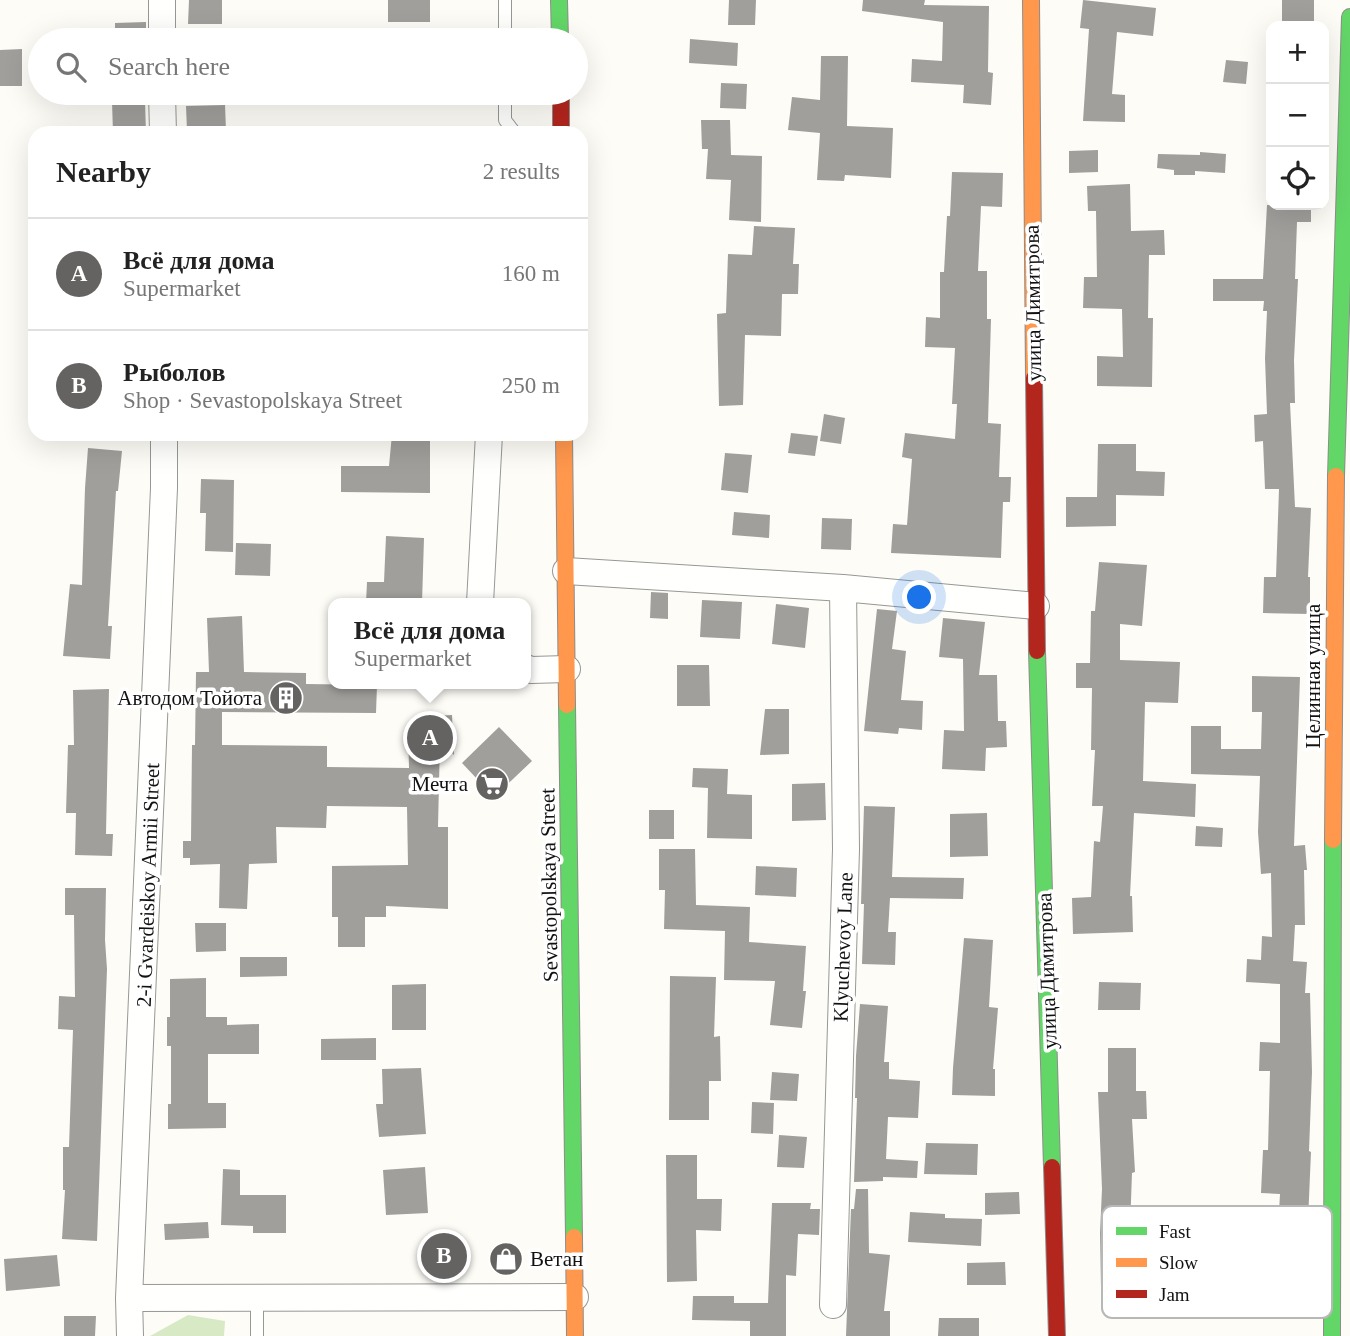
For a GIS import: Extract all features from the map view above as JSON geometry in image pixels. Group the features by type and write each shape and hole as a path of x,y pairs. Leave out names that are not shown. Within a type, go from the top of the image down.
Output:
{"street":[{"path":"162,0 162,28"},
{"path":"559,0 560,28"},
{"name":"улица Димитрова","path":"1031,0 1036,606 1057,1336"},
{"name":"Целинная улица","path":"1332,1336 1334,551 1350,17"},
{"path":"162,105 163,126"},
{"name":"2-i Gvardeiskoy Armii Street","path":"130,1336 129,1298 148,908 164,441"},
{"path":"480,598 489,441"},
{"name":"Sevastopolskaya Street","path":"565,441 575,1336"},
{"path":"566,571 843,588 1036,606"},
{"name":"Klyuchevoy Lane","path":"834,1306 846,849 843,588"},
{"path":"531,670 567,669"},
{"path":"129,1298 575,1297"}],"lane":[{"path":"505,0 505,28"},
{"path":"505,105 505,120 510,126"},
{"path":"257,1297 257,1336"}],"green space":[{"path":"188,1315 225,1321 224,1336 150,1336"}],"building":[{"path":"189,0 222,0 222,24 188,24"},
{"path":"388,0 430,0 430,22 388,22"},
{"path":"729,0 756,0 755,25 728,25"},
{"path":"863,0 925,0 924,5 989,6 988,72 993,73 991,105 963,103 964,85 911,82 912,59 942,61 943,22 862,11"},
{"path":"1083,0 1156,8 1153,36 1117,32 1112,94 1125,95 1125,122 1083,121 1089,29 1080,28"},
{"path":"1282,0 1314,0 1314,21 1282,21"},
{"path":"146,22 146,28 115,28 115,23"},
{"path":"690,39 738,43 737,66 689,63"},
{"path":"22,49 22,86 0,86 0,50"},
{"path":"821,56 848,56 847,126 893,128 891,178 845,175 844,181 817,180 820,133 788,130 792,97 820,100"},
{"path":"1226,60 1248,62 1246,84 1223,82"},
{"path":"721,83 747,84 746,109 720,108"},
{"path":"112,105 145,105 146,126 113,126"},
{"path":"225,105 226,126 187,126 186,106"},
{"path":"701,120 730,120 731,155 762,156 761,222 729,220 731,180 706,179 708,149 702,149"},
{"path":"1098,150 1098,172 1069,173 1069,151"},
{"path":"1200,152 1226,154 1225,173 1195,171 1195,175 1174,175 1174,170 1157,168 1158,154 1200,155"},
{"path":"952,172 1003,173 1002,207 981,206 978,271 987,271 987,319 991,319 988,423 1001,424 999,477 1011,477 1010,502 1003,502 1001,558 891,553 893,524 907,525 912,459 902,457 905,433 955,439 957,404 952,404 955,348 925,347 926,317 940,318 940,272 944,272"},
{"path":"1130,184 1131,231 1164,230 1165,255 1149,255 1148,318 1153,318 1152,387 1097,386 1097,356 1123,357 1122,309 1083,308 1084,277 1097,277 1096,211 1088,211 1087,186"},
{"path":"1267,210 1311,210 1311,222 1297,222 1295,403 1290,403 1295,507 1311,508 1308,577 1310,614 1263,613 1264,577 1276,577 1279,489 1265,489 1263,441 1255,442 1254,415 1267,414 1267,311 1263,311 1264,301 1213,301 1213,279 1263,279"},
{"path":"754,226 795,228 793,264 799,264 798,294 782,294 781,336 745,335 743,405 719,406 717,314 726,313 728,254 752,255"},
{"path":"824,414 845,418 841,444 820,441"},
{"path":"791,433 818,436 815,456 788,453"},
{"path":"391,441 430,441 430,493 341,492 341,466 389,466"},
{"path":"1098,444 1136,444 1136,471 1165,472 1164,496 1116,495 1116,526 1066,527 1066,497 1097,497"},
{"path":"88,448 122,451 116,491 108,626 112,626 110,659 63,656 70,584 82,585"},
{"path":"725,453 752,455 748,493 721,490"},
{"path":"201,479 234,480 233,552 205,551 206,513 200,513"},
{"path":"734,512 770,515 769,538 732,535"},
{"path":"822,518 852,519 851,550 821,549"},
{"path":"386,536 424,538 422,598 366,598 367,582 384,582"},
{"path":"236,543 271,544 270,576 235,575"},
{"path":"1099,562 1147,565 1142,626 1120,624 1120,660 1180,662 1178,703 1145,702 1143,781 1196,784 1195,817 1134,813 1130,896 1133,932 1073,934 1072,898 1091,897 1094,841 1100,842 1103,806 1092,806 1095,750 1091,750 1092,688 1076,688 1076,663 1090,663 1091,611 1095,611"},
{"path":"651,592 668,593 668,619 650,618"},
{"path":"702,600 742,602 740,639 700,637"},
{"path":"776,604 809,608 805,648 772,644"},
{"path":"877,609 897,611 892,649 906,651 901,700 923,701 922,730 899,728 898,734 864,731"},
{"path":"242,616 244,672 306,673 306,684 328,684 328,689 377,689 376,713 222,712 222,745 327,746 327,767 409,768 408,726 433,725 433,716 452,715 454,755 440,741 438,827 448,827 448,909 386,906 386,917 365,917 365,947 338,947 338,917 332,917 332,866 408,865 407,807 327,806 326,828 276,827 277,863 249,864 247,909 219,908 220,864 190,865 190,858 183,858 183,841 191,841 196,672 209,672 207,618"},
{"path":"943,618 985,622 979,675 997,675 998,721 1006,721 1007,747 986,748 985,771 942,769 944,730 964,731 963,659 939,657"},
{"path":"677,665 709,665 710,706 677,706"},
{"path":"1252,676 1300,677 1294,846 1305,845 1307,870 1304,870 1305,925 1295,925 1293,961 1307,962 1305,993 1310,993 1312,1072 1309,1206 1279,1206 1280,1194 1261,1193 1263,1150 1268,1150 1270,1071 1259,1071 1260,1042 1280,1043 1280,984 1246,982 1247,959 1261,960 1262,936 1272,937 1271,873 1261,874 1258,832 1260,776 1191,774 1191,726 1221,726 1221,749 1261,749 1262,712 1252,712"},
{"path":"109,689 106,834 113,834 112,856 75,855 76,813 66,813 68,745 74,745 73,690"},
{"path":"765,709 789,709 789,754 760,755"},
{"path":"499,727 532,761 494,797 462,763"},
{"path":"693,768 728,769 727,794 752,795 752,839 707,838 708,788 692,787"},
{"path":"825,783 826,820 792,821 792,784"},
{"path":"864,806 895,807 892,877 964,878 963,899 890,898 888,932 896,932 895,965 862,964"},
{"path":"649,810 674,810 674,839 649,839"},
{"path":"987,813 988,856 950,857 950,814"},
{"path":"1196,826 1223,828 1222,847 1195,846"},
{"path":"659,849 695,849 696,905 750,907 749,942 806,946 803,991 806,991 802,1028 770,1025 775,981 724,980 725,931 664,929 665,890 659,890"},
{"path":"756,866 797,868 796,897 755,895"},
{"path":"65,888 106,888 107,969 97,1241 62,1239 65,1190 63,1147 69,1147 73,1030 58,1029 59,996 75,997 74,915 65,915"},
{"path":"195,923 226,923 226,951 196,952"},
{"path":"964,938 993,940 989,1007 998,1008 993,1069 995,1096 952,1095"},
{"path":"240,957 287,957 287,976 240,977"},
{"path":"670,976 716,977 714,1037 720,1036 721,1081 709,1081 709,1120 669,1120"},
{"path":"206,978 206,1017 227,1017 227,1025 259,1024 259,1054 208,1054 208,1103 226,1103 226,1128 168,1129 168,1104 171,1104 171,1046 167,1046 170,979"},
{"path":"1099,982 1141,983 1140,1010 1098,1010"},
{"path":"426,984 426,1030 392,1030 392,985"},
{"path":"860,1004 888,1006 884,1062 889,1062 889,1079 920,1081 918,1118 888,1117 886,1159 918,1161 917,1178 883,1177 883,1181 854,1182 856,1056"},
{"path":"376,1038 376,1060 321,1060 321,1039"},
{"path":"1108,1048 1136,1048 1136,1091 1146,1091 1147,1119 1132,1119 1135,1172 1132,1173 1131,1206 1102,1206 1101,1287 1102,1189 1098,1092 1108,1092"},
{"path":"421,1068 426,1134 379,1137 376,1104 383,1104 382,1069"},
{"path":"772,1072 799,1074 797,1101 770,1100"},
{"path":"752,1102 774,1103 773,1134 751,1133"},
{"path":"779,1135 807,1137 804,1168 777,1167"},
{"path":"926,1143 978,1144 977,1175 924,1174"},
{"path":"666,1155 697,1155 697,1199 722,1199 721,1231 696,1230 697,1281 667,1282"},
{"path":"425,1167 428,1213 386,1215 383,1170"},
{"path":"223,1169 240,1170 240,1195 286,1195 286,1233 253,1233 253,1226 221,1225"},
{"path":"856,1189 868,1189 869,1253 890,1255 884,1311 890,1311 890,1336 846,1336 851,1209 854,1209"},
{"path":"1019,1192 1020,1214 985,1215 985,1193"},
{"path":"772,1203 811,1203 810,1209 820,1209 819,1235 798,1234 796,1276 786,1275 786,1336 750,1336 750,1321 692,1320 693,1296 734,1296 734,1303 768,1303"},
{"path":"910,1212 945,1214 945,1218 982,1219 981,1246 908,1242"},
{"path":"208,1222 209,1238 165,1240 164,1224"},
{"path":"57,1255 60,1286 6,1291 4,1259"},
{"path":"1005,1262 1006,1285 967,1285 967,1263"},
{"path":"64,1316 96,1316 95,1336 64,1336"},
{"path":"939,1318 979,1318 979,1336 938,1336"}],"traffic: fast":[{"path":"559,0 560,28"},
{"path":"1336,476 1350,17"},
{"path":"1037,651 1052,1167"},
{"path":"567,705 574,1237"},
{"path":"1332,1336 1333,840"}],"traffic: slow":[{"path":"1031,0 1034,378"},
{"path":"564,441 567,705"},
{"path":"1333,840 1336,476"},
{"path":"574,1237 575,1336"}],"traffic: jam":[{"path":"561,105 561,126"},
{"path":"1034,378 1037,651"},
{"path":"1052,1167 1057,1336"}],"place":[{"name":"Автодом Тойота","path":"286,698"},
{"name":"Всё для дома","path":"430,738"},
{"name":"Мечта","path":"492,784"},
{"name":"Рыболов","path":"444,1256"},
{"name":"Ветан","path":"506,1259"}]}
